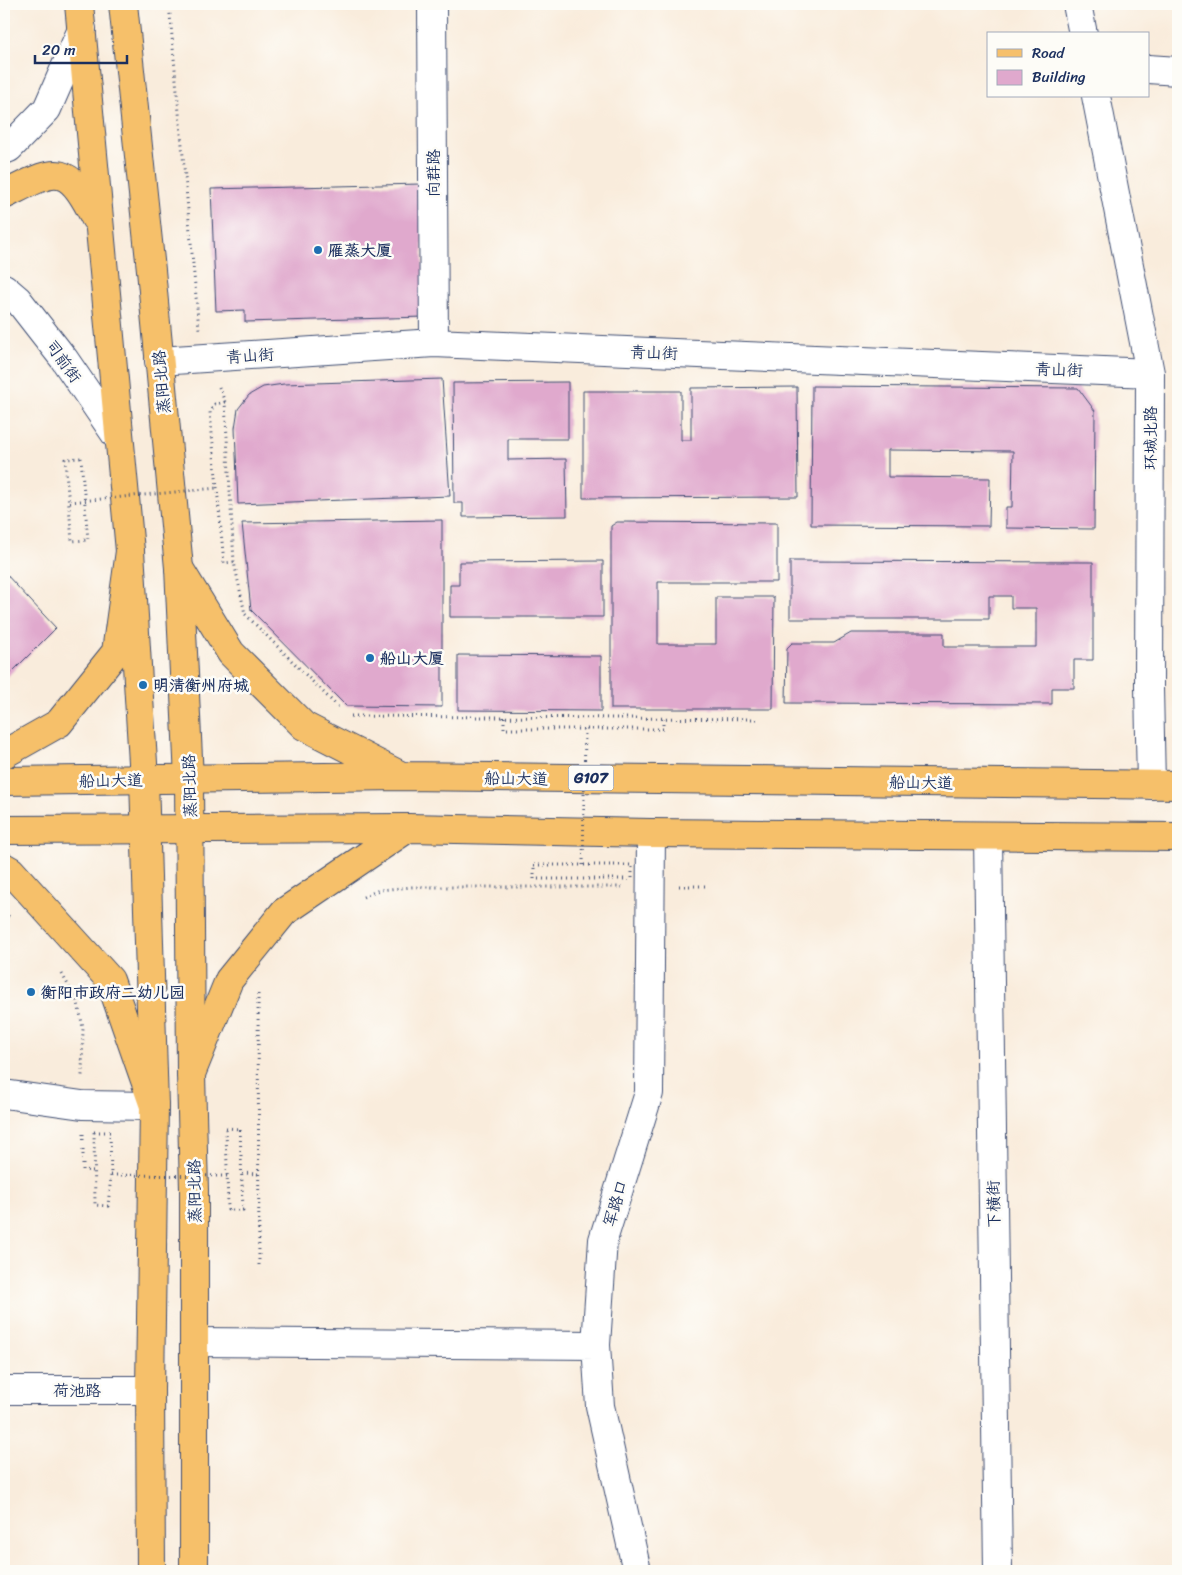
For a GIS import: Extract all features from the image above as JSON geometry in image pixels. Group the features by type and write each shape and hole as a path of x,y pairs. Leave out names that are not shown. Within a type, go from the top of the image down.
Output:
{"main road":[{"name":"蒸阳北路","path":"123,4 179,568 190,779 191,1074 194,1190 194,1571"},
{"path":"80,16 130,551 144,779 144,829 154,1106 150,1390 151,1571"},
{"path":"4,195 51,174 64,175 74,182 84,196 99,227"},
{"path":"4,754 58,723 116,652 130,551"},
{"path":"179,568 231,653 304,726 401,776"},
{"name":"船山大道","path":"4,781 401,776 1178,785"},
{"path":"191,1074 229,980 284,912 408,828"},
{"path":"4,830 408,828 652,833 1178,837"},
{"path":"4,867 11,871 110,980 154,1106"}],"street":[{"name":"向群路","path":"432,4 434,343"},
{"path":"1077,4 1083,32"},
{"path":"4,150 9,148 46,109 80,16"},
{"path":"1150,69 1178,71"},
{"name":"环城北路","path":"1096,98 1150,372 1149,687 1151,785"},
{"name":"司前街","path":"4,288 18,300 64,359 118,438"},
{"name":"青山街","path":"159,361 434,343 1150,372"},
{"name":"军路口","path":"637,1571 600,1406 596,1344 603,1240 649,1092 652,833"},
{"name":"下横街","path":"988,836 998,1571"},
{"path":"4,1094 82,1105 154,1106"},
{"path":"194,1342 596,1344"},
{"name":"荷池路","path":"4,1390 150,1390"}],"path":[{"path":"169,4 199,331 224,402 234,562 245,614 346,716 760,719"},
{"path":"224,402 215,404 210,412 224,563 234,562"},
{"path":"81,458 88,540 72,541 70,502 65,460 81,458"},
{"path":"70,502 217,488"},
{"path":"504,717 504,729 664,730 663,718"},
{"path":"583,865 585,729"},
{"path":"534,865 583,865 632,865 632,879 534,879 534,865"},
{"path":"581,879 581,887"},
{"path":"355,900 378,890 412,887 707,886"},
{"path":"4,913 12,919"},
{"path":"62,973 78,1003 83,1028 83,1170 94,1171"},
{"path":"259,1268 257,996 261,988"},
{"path":"226,1128 240,1129 242,1173 243,1210 228,1210 226,1128"},
{"path":"94,1132 110,1132 111,1175 108,1206 95,1205 94,1171 94,1132"},
{"path":"242,1173 258,1174"},
{"path":"111,1175 227,1176"}],"building":[{"name":"雁蒸大厦","path":"421,184 424,317 245,322 245,310 216,311 211,189"},
{"path":"442,379 450,496 238,504 235,428 238,409 249,395 263,387 284,384"},
{"path":"568,382 568,439 508,439 508,460 566,459 567,516 463,517 463,503 454,503 453,383"},
{"path":"812,386 1078,388 1095,411 1094,529 1006,528 1006,507 1012,507 1013,451 888,450 888,477 990,478 989,526 811,525"},
{"path":"797,387 798,497 583,498 583,391 681,391 681,440 691,440 691,388"},
{"name":"船山大厦","path":"442,520 442,707 346,706 251,610 242,523"},
{"path":"617,522 777,523 777,582 658,582 658,644 716,644 716,597 774,597 773,709 611,709 611,526"},
{"path":"603,561 603,617 450,617 450,585 459,585 459,562"},
{"path":"790,561 1093,562 1093,660 1074,660 1074,688 1052,688 1052,704 786,703 787,648 792,643 834,643 851,633 944,633 944,647 1036,647 1036,608 1011,608 1011,596 989,596 989,619 790,619"},
{"path":"4,572 56,628 4,680"},
{"path":"458,655 601,656 601,711 458,710"}],"place":[{"name":"雁蒸大厦","path":"318,250"},
{"name":"船山大厦","path":"370,658"},
{"name":"明清衡州府城","path":"143,685"},
{"name":"衡阳市政府二幼儿园","path":"31,992"}]}
